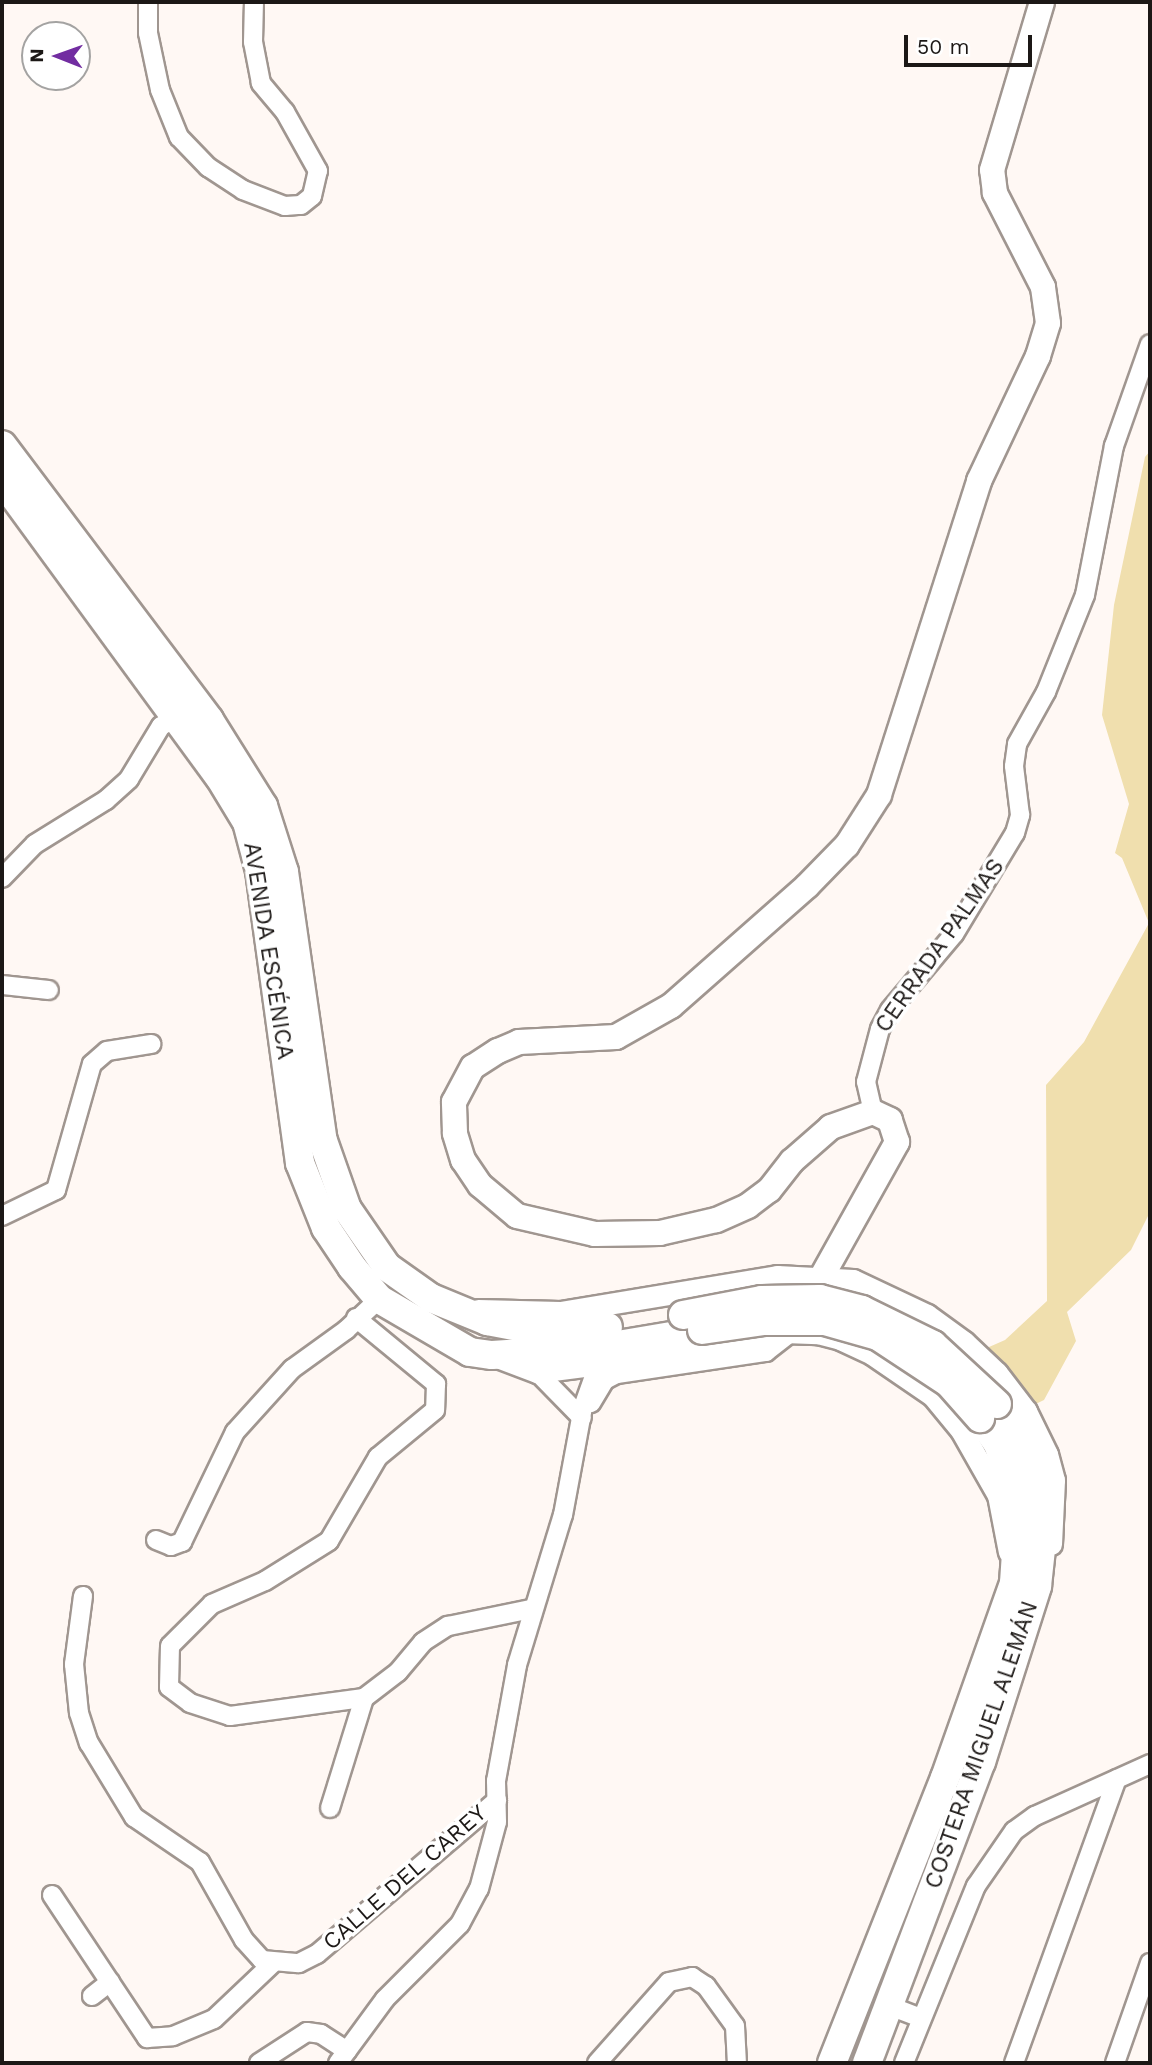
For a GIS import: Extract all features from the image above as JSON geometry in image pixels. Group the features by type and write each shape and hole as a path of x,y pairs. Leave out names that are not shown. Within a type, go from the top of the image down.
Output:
{"main road":[{"path":"792,1332 821,1275 897,1142 890,1119 873,1112 831,1127 748,1206 687,1228 623,1235 595,1234 517,1216 480,1185 463,1160 455,1133 454,1102 473,1067 519,1042 616,1037 671,1006 815,878 847,845 879,795 979,481 1038,356 1048,323 1043,287 995,193 992,170 1042,2"},
{"name":"COSTERA MIGUEL ALEMÁN","path":"2,445 209,720 263,806 284,872 323,1141 353,1218 387,1267 430,1298 487,1321 540,1331 586,1331 686,1324"},
{"name":"AVENIDA ESCÉNICA","path":"2,480 177,718 247,822 260,872 300,1163 326,1228 379,1299 424,1327"},
{"name":"COSTERA MIGUEL ALEMÁN","path":"424,1327 470,1352 492,1355 600,1348 762,1300 820,1299 852,1307 933,1345 988,1411 1019,1436 1034,1475 1042,1540 892,1913"},
{"name":"COSTERA MIGUEL ALEMÁN","path":"867,2063 981,1762 1026,1584"},
{"path":"840,2063 863,2027 887,2005 884,1975 892,1913"},
{"path":"832,2063 892,1913"}],"street":[{"path":"148,2 148,33 160,90 179,137 208,167 243,190 275,204 301,205 312,195 318,171 292,122 261,83 253,42 254,2"},
{"name":"CERRADA PALMAS","path":"873,1112 866,1082 880,1029 890,1010 954,934 1015,834 1020,815 1014,766 1017,744 1046,692 1085,595 1114,446 1150,344"},
{"path":"2,878 35,844 106,800 129,779 161,726 177,718"},
{"path":"2,985 49,990"},
{"path":"2,1216 56,1190 92,1064 107,1051 150,1044"},
{"path":"461,1310 560,1312 766,1277 821,1275 853,1280 927,1315 997,1373 1026,1411 1047,1454 1054,1480 1051,1547 1026,1584"},
{"path":"156,1540 171,1546 182,1542 235,1432 292,1368 379,1299"},
{"path":"356,1318 436,1384 435,1410 378,1457 329,1541 265,1581 212,1604 170,1646 169,1687 190,1703 230,1716 364,1698 398,1672 423,1642 448,1626 531,1609"},
{"path":"537,1372 709,1350 792,1332 840,1339 872,1354 933,1396 961,1430 998,1495 1026,1584"},
{"path":"582,1418 605,1380 617,1374 766,1352 792,1332"},
{"path":"492,1355 537,1372 582,1418"},
{"path":"259,2063 307,2032 321,2034 342,2057 384,1999 460,1924 482,1877 497,1822 496,1800 517,1665 531,1609 563,1515 588,1386 598,1365"},
{"path":"83,1596 74,1664 78,1702 101,1766 134,1817 200,1862 244,1940 262,1960 274,1963"},
{"path":"330,1808 364,1698"},
{"path":"904,2063 976,1886 1014,1831 1035,1816 1150,1764"},
{"path":"1014,2063 1117,1779"},
{"name":"CALLE DEL CAREY","path":"274,1963 299,1963 317,1954 496,1800"},
{"path":"52,1895 147,2038 173,2036 214,2019 274,1963"},
{"path":"1115,2063 1150,1963"},
{"path":"597,2063 669,1982 692,1977 706,1986 735,2026 737,2063"},
{"path":"92,1996 110,1982"},
{"path":"887,2005 921,2018"}],"shaded area":[{"path":"1150,451 1150,1212 1131,1250 1067,1312 1076,1341 1044,1400 1015,1414 964,1358 1005,1340 1047,1301 1046,1085 1084,1042 1149,923 1122,858 1115,853 1129,804 1102,715 1114,605 1145,457"}]}
